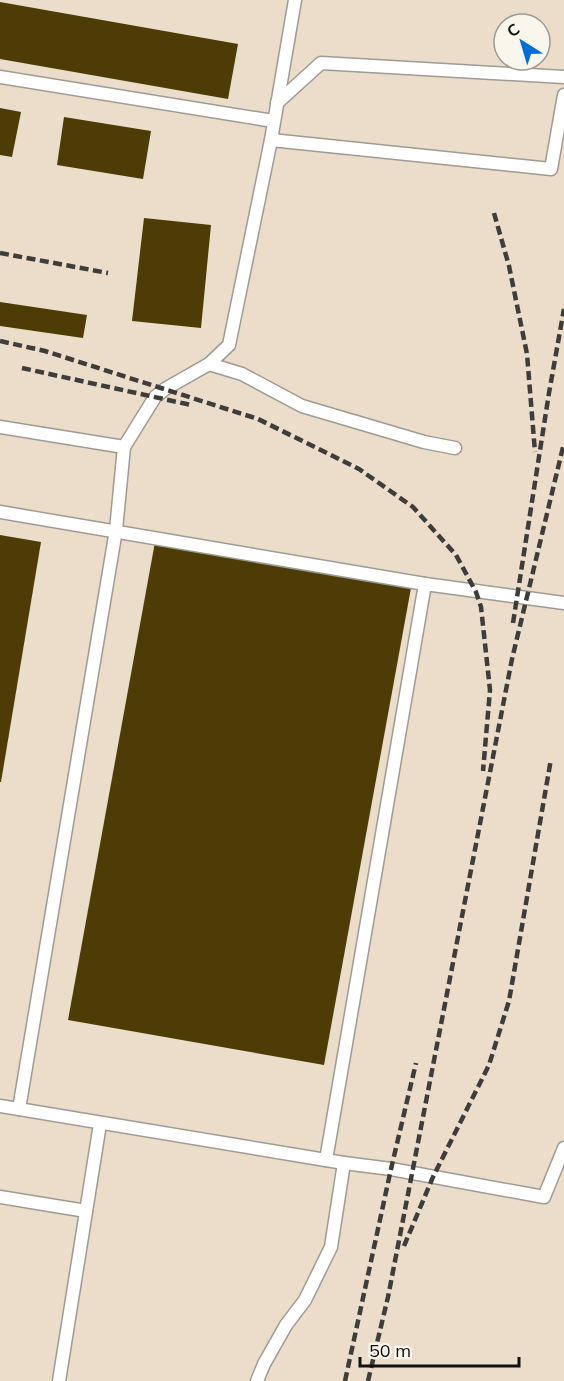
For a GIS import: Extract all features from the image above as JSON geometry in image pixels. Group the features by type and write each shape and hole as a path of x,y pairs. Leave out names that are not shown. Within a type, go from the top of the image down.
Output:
{"lane":[{"path":"18,1109 116,530 124,447 154,397 209,364 229,345 271,140 294,0"},
{"path":"277,103 321,63 564,77"},
{"path":"0,77 273,121"},
{"path":"271,140 551,169 564,95"},
{"path":"209,364 242,374 302,406 424,442 455,448"},
{"path":"0,427 124,447"},
{"path":"0,512 425,584 564,603"},
{"path":"326,1160 425,584"},
{"path":"0,1106 100,1124 391,1169 544,1197 564,1148"},
{"path":"59,1381 100,1124"},
{"path":"257,1381 286,1325 305,1300 331,1247 345,1163"},
{"path":"0,1197 86,1211"}],"shaded area":[{"path":"0,0 564,0 564,1381 0,1381"}],"building":[{"path":"0,2 238,44 228,99 0,59"},
{"path":"0,108 21,112 12,157 0,155"},
{"path":"64,117 151,131 143,179 57,165"},
{"path":"144,218 211,225 201,328 132,321"},
{"path":"0,302 87,315 83,338 0,326"},
{"path":"0,535 41,542 1,782 0,782"},
{"path":"155,542 411,588 324,1065 68,1020"}],"railway":[{"path":"494,213 509,266 527,354 535,452"},
{"path":"0,253 108,273"},
{"path":"513,623 564,309"},
{"path":"0,341 45,351 258,419 359,469 413,507 456,555 476,592 481,607 490,690 483,771"},
{"path":"22,368 191,405"},
{"path":"368,1381 388,1297 512,659 564,443"},
{"path":"404,1246 433,1177 489,1065 509,1001 551,759"},
{"path":"345,1381 416,1063"}]}
